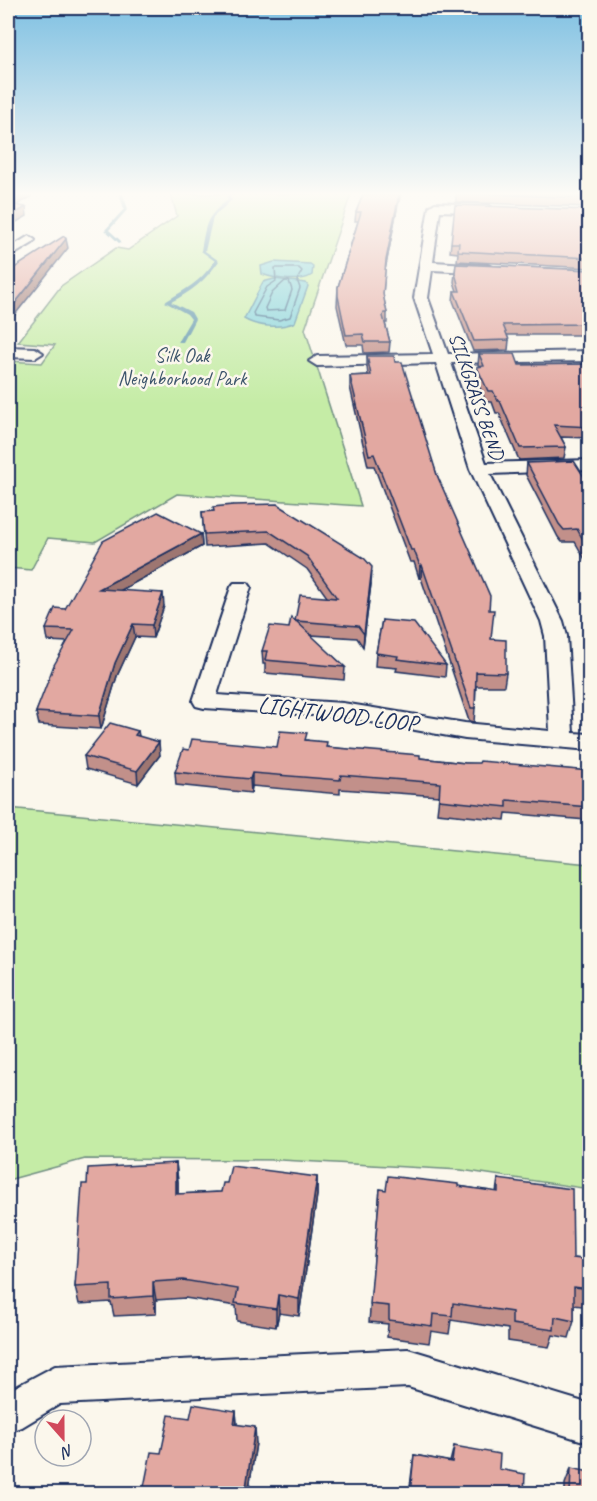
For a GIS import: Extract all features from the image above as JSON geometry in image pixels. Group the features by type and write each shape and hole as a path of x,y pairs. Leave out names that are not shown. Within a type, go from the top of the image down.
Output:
{"street":[{"path":"425,266 497,269"},
{"name":"SILKGRASS BEND","path":"425,266 421,298 479,469 552,621 556,636 562,740"},
{"path":"8,352 35,353"},
{"path":"317,361 590,356"},
{"path":"479,469 567,464 590,465"},
{"name":"LIGHTWOOD LOOP","path":"241,587 204,700 342,710 465,731 590,742"},
{"path":"8,1413 55,1385 408,1368 590,1424"}],"green space":[{"name":"Silk Oak Neighborhood Park","path":"93,264 327,264 305,329 361,506 177,494 95,542 48,538 31,570 8,568 8,361 42,363 55,345 18,342 61,286"},
{"path":"8,808 589,864 589,1189 461,1170 281,1160 85,1159 8,1180"}],"water":[{"path":"310,264 313,266 312,275 295,280 262,274 261,266"},
{"path":"274,279 306,283 308,286 295,322 283,326 269,326 255,324 244,319 263,282"}],"building":[{"path":"20,264 46,264 8,312 8,272"},
{"path":"345,264 386,264 383,294 387,313 383,316 390,342 365,342 363,334 346,335 338,287"},
{"path":"456,264 590,270 590,324 503,325 509,340 474,341 454,291 460,291 455,273"},
{"path":"479,354 515,354 519,365 590,364 590,427 554,425 566,447 520,448 500,401 493,391 488,391 477,367 484,366"},
{"path":"367,356 394,356 395,362 402,362 437,475 490,596 489,610 494,610 491,639 506,640 506,673 476,672 475,708 471,708 422,565 420,566 414,550 411,550 374,454 369,455 350,376 371,375"},
{"path":"574,461 590,486 590,552 577,529 564,530 559,524 527,463"},
{"path":"277,504 364,558 372,567 364,634 358,626 296,621 345,667 265,660 267,651 262,651 270,626 289,628 291,617 295,621 300,595 337,598 307,556 269,531 204,534 202,512 214,511 213,507"},
{"path":"158,512 201,534 99,589 163,593 152,625 133,624 115,663 99,716 36,712 54,665 74,630 46,629 55,608 65,609 103,541"},
{"path":"382,620 414,623 446,665 397,659 398,656 376,653"},
{"path":"110,723 138,731 135,735 159,742 137,771 84,756"},
{"path":"280,731 307,733 305,740 327,742 326,747 420,755 420,758 465,763 479,763 480,761 590,771 590,819 589,807 507,800 507,807 439,800 440,783 341,775 340,780 252,773 250,779 175,772 183,749 189,750 192,739 277,747"},
{"path":"176,1163 176,1194 221,1192 223,1183 227,1183 231,1166 317,1177 299,1299 278,1295 276,1309 235,1303 238,1289 183,1280 153,1282 153,1296 111,1299 111,1285 75,1287 82,1184 87,1184 88,1168"},
{"path":"388,1176 458,1184 458,1186 498,1192 498,1179 572,1189 573,1258 590,1260 590,1289 574,1287 574,1321 555,1317 554,1330 512,1324 512,1312 453,1303 452,1316 433,1314 432,1326 389,1320 389,1306 370,1304 380,1189 386,1190"},
{"path":"193,1404 236,1411 234,1424 255,1427 245,1494 150,1494 151,1489 144,1487 151,1452 161,1453 169,1415 190,1418"},
{"path":"454,1446 500,1454 499,1469 525,1474 524,1494 410,1494 414,1455 452,1462"},
{"path":"571,1468 590,1472 590,1494 570,1494"}],"waterway":[{"path":"181,341 193,319 189,313 167,302 196,285 215,264"}]}
